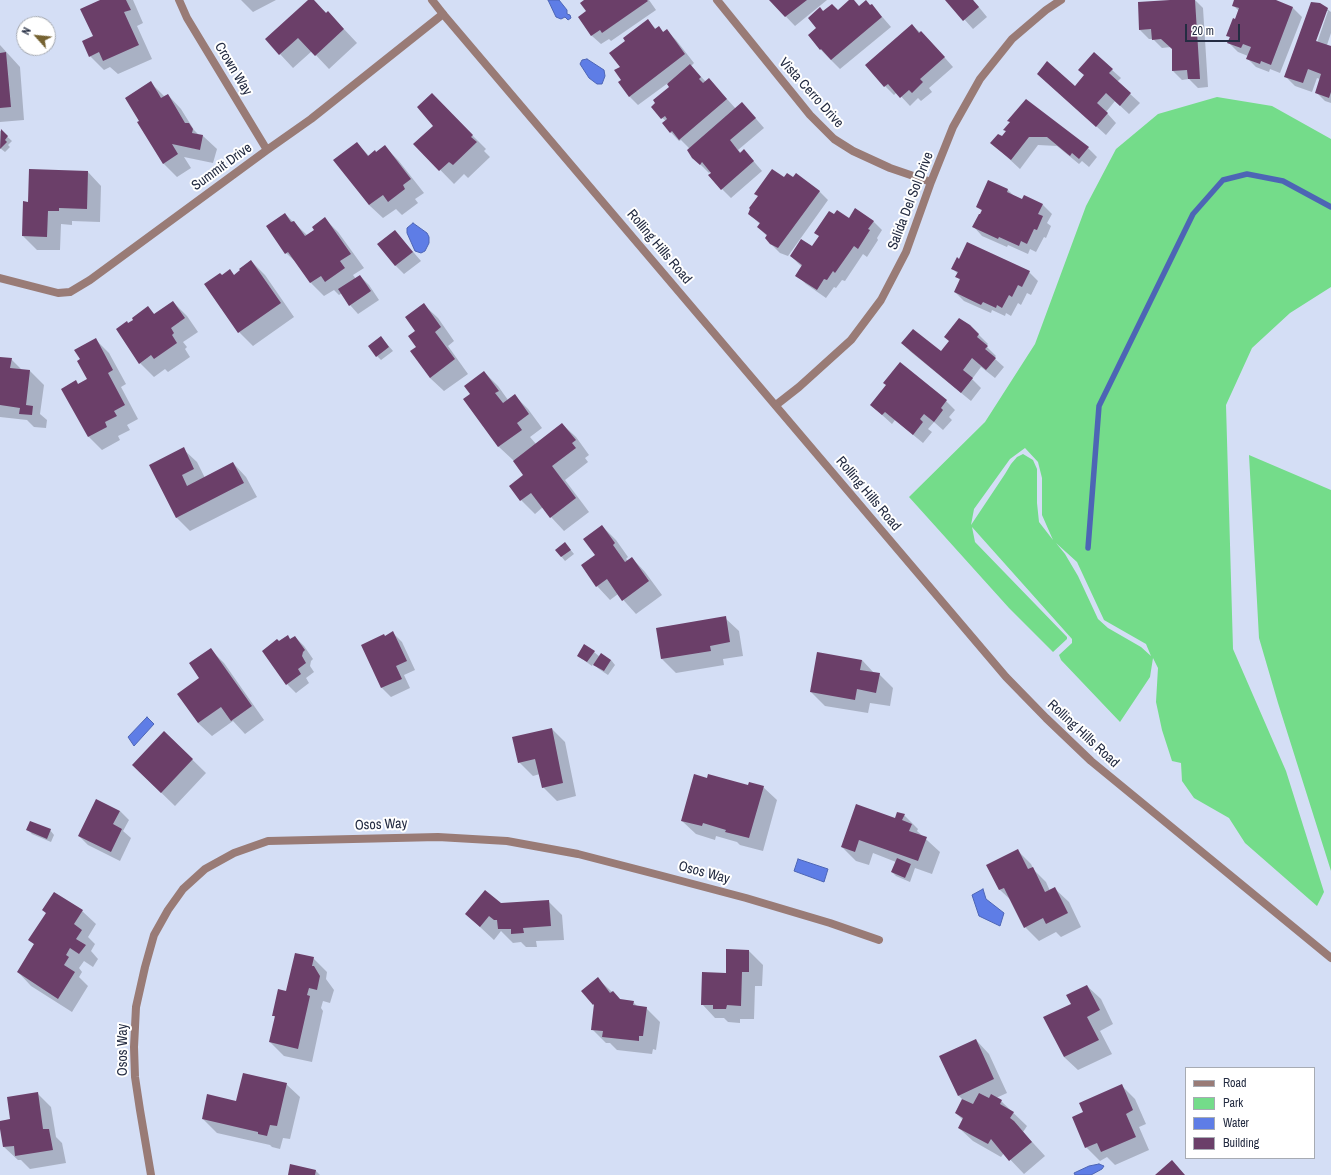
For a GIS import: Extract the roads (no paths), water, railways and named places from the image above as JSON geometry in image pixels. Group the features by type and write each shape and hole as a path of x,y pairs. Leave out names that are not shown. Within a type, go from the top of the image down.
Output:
{"street":[{"name":"Crown Way","path":"179,0 186,18 267,150"},
{"name":"Rolling Hills Road","path":"432,0 1006,677 1046,718 1134,798 1331,958"},
{"name":"Vista Cerro Drive","path":"717,0 810,115 834,139 854,151 890,168 931,182"},
{"name":"Salida Del Sol Drive","path":"776,405 799,387 851,340 881,300 906,252 931,182 953,127 980,79 1012,39 1046,10 1061,0"},
{"name":"Summit Drive","path":"0,278 58,293 70,292 90,280 311,119 443,14"},
{"name":"Osos Way","path":"151,1175 135,1077 134,1047 136,1007 154,935 168,910 183,889 205,869 234,853 268,841 438,837 508,841 578,854 660,875 807,916 879,940"}],"water":[{"path":"548,0 559,0 571,18 568,20 565,17 561,19 556,17"},
{"path":"587,59 604,70 605,76 602,84 597,84 589,78 580,64 582,60"},
{"path":"413,223 427,233 429,237 429,243 425,251 421,253 415,251 407,233 407,228"},
{"path":"147,717 154,724 134,746 128,737"},
{"path":"798,859 828,869 824,882 794,871"},
{"path":"983,889 986,899 1004,913 1000,926 979,916 972,895"},
{"path":"1099,1164 1104,1166 1102,1169 1091,1175 1075,1175 1074,1173 1089,1166"}],"waterway":[{"path":"1088,548 1099,406 1193,214 1223,180 1247,174 1283,181 1331,207"}]}
